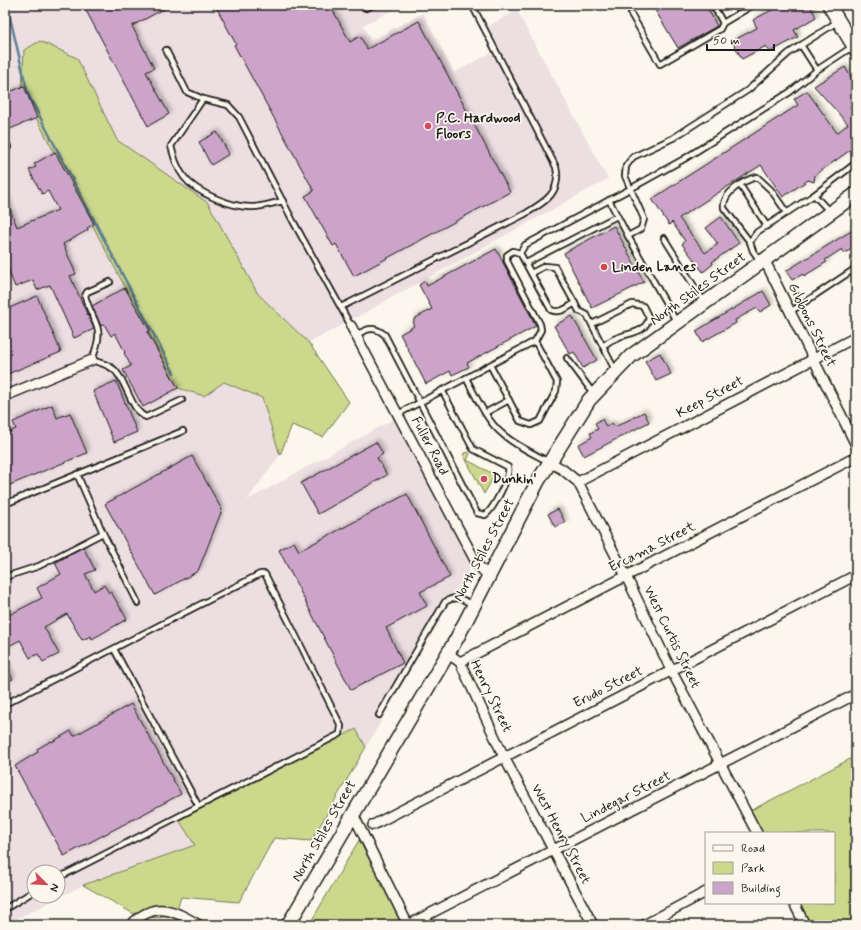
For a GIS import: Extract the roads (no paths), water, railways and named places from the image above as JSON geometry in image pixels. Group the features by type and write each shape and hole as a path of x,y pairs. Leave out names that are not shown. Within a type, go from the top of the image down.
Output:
{"main road":[{"path":"829,5 846,26 855,48"},
{"name":"North Stiles Street","path":"288,925 447,653 474,605 538,481 551,463 579,414 594,394 631,356 856,194"}],"street":[{"name":"Gibbons Street","path":"763,262 790,312 856,445"},
{"name":"Fuller Road","path":"351,326 477,564 488,576"},
{"name":"Keep Street","path":"578,482 856,337"},
{"path":"5,396 92,360"},
{"name":"Ercama Street","path":"460,662 856,457"},
{"name":"West Curtis Street","path":"551,463 562,468 578,482 626,576 671,670 756,832"},
{"name":"Erudo Street","path":"372,825 856,575"},
{"name":"Henry Street","path":"447,653 460,662 504,756"},
{"name":"Lindegar Street","path":"408,925 856,694"},
{"name":"West Henry Street","path":"504,756 593,925"},
{"path":"352,814 408,925"},
{"path":"644,925 705,893"},
{"path":"794,904 805,925"},
{"path":"131,925 141,914 152,910 167,910 181,915 199,925"}],"lane":[{"path":"366,8 373,5"},
{"path":"340,307 523,215 542,204 554,192 558,178 556,167 472,5"},
{"path":"713,5 723,22"},
{"path":"631,14 660,64 720,29 723,22 753,5"},
{"path":"628,236 641,229 644,219 625,176 626,166 633,156 673,138 748,90 789,53 801,45 846,26"},
{"path":"801,45 817,70"},
{"path":"520,253 525,245 630,189 719,138 790,92 817,70 855,48"},
{"path":"166,50 187,92 203,99 228,105 239,117 351,326"},
{"path":"203,99 171,146 177,166 184,178 201,192 215,199 251,208 283,201"},
{"path":"5,153 7,146"},
{"path":"750,242 757,232 814,195 856,163"},
{"path":"763,262 753,251 750,242 724,208 723,202 729,193 750,178 757,177 761,178 787,213"},
{"path":"740,186 767,226"},
{"path":"814,195 831,213"},
{"path":"609,200 677,323"},
{"path":"526,263 617,216"},
{"path":"664,238 705,303"},
{"path":"398,414 535,341 540,330 540,324 507,261 507,256 513,251 520,253 551,310 556,312 561,311 575,303"},
{"path":"531,273 545,266 556,267 579,311 587,315 616,371"},
{"path":"790,312 856,268"},
{"path":"110,282 87,292 85,296 99,332 98,344 92,360 108,366 118,373 138,411 146,418 182,400"},
{"path":"592,324 632,304 643,306 649,318 648,323 641,330 621,336 603,346"},
{"path":"356,335 369,328 375,328 385,335 477,513 485,515 491,510 508,477 508,467 473,449 442,390"},
{"path":"490,365 520,421 531,425 540,421 556,391 557,382 535,341"},
{"path":"568,358 594,394"},
{"path":"466,378 485,413 497,430 506,437 551,463"},
{"path":"485,413 509,400"},
{"path":"5,504 183,430"},
{"path":"77,474 103,533 138,603"},
{"path":"5,577 39,566 103,533"},
{"path":"5,704 260,574 265,574 341,726 340,734 198,805 66,874"},
{"path":"379,715 446,602 451,598 459,598 474,605"},
{"path":"114,649 198,805"},
{"path":"5,909 26,896"}],"waterway":[{"path":"7,5 28,94 174,373"}],"place":[{"name":"P.C. Hardwood Floors","path":"428,126"},
{"name":"Linden Lanes","path":"604,267"},
{"name":"Dunkin'","path":"484,479"}]}
